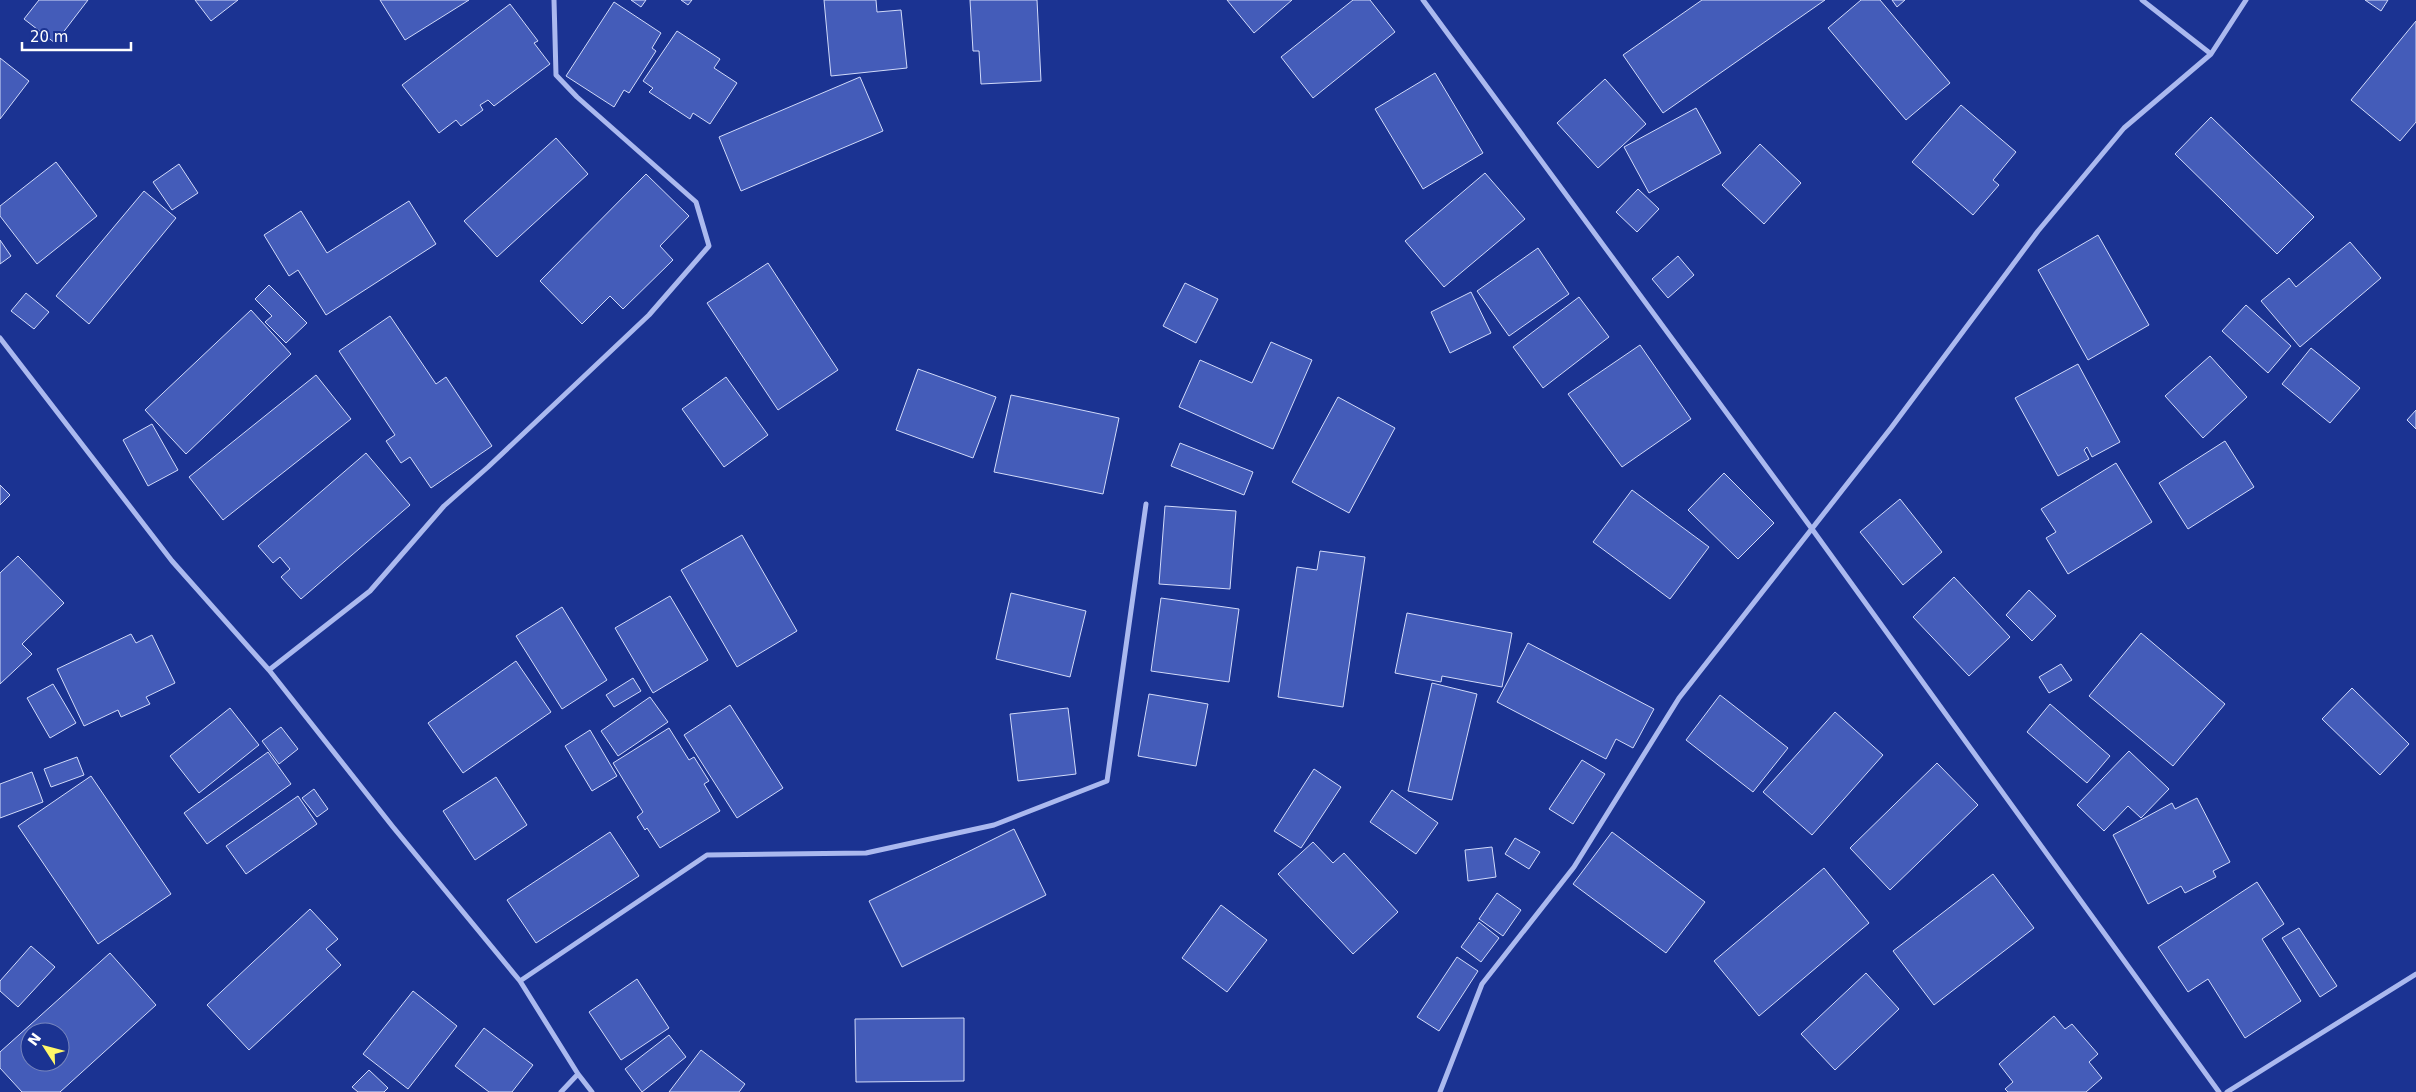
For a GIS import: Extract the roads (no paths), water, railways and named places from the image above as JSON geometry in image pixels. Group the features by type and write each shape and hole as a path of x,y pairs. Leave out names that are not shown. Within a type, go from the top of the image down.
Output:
{"street":[{"path":"269,670 370,591 444,506 516,441 649,315 709,246 696,202 577,97 556,75 554,0"},
{"path":"1423,0 1812,529 2219,1092"},
{"path":"2142,0 2211,54"},
{"path":"1440,1092 1482,984 1574,867 1679,698 1891,428 2050,216 2124,128 2211,54 2246,0"},
{"path":"0,338 172,561 269,670 393,827 520,981 578,1074 592,1092"},
{"path":"520,981 707,855 866,853 994,825 1107,781 1146,504"},
{"path":"2227,1092 2416,974"},
{"path":"560,1092 578,1074"}]}
